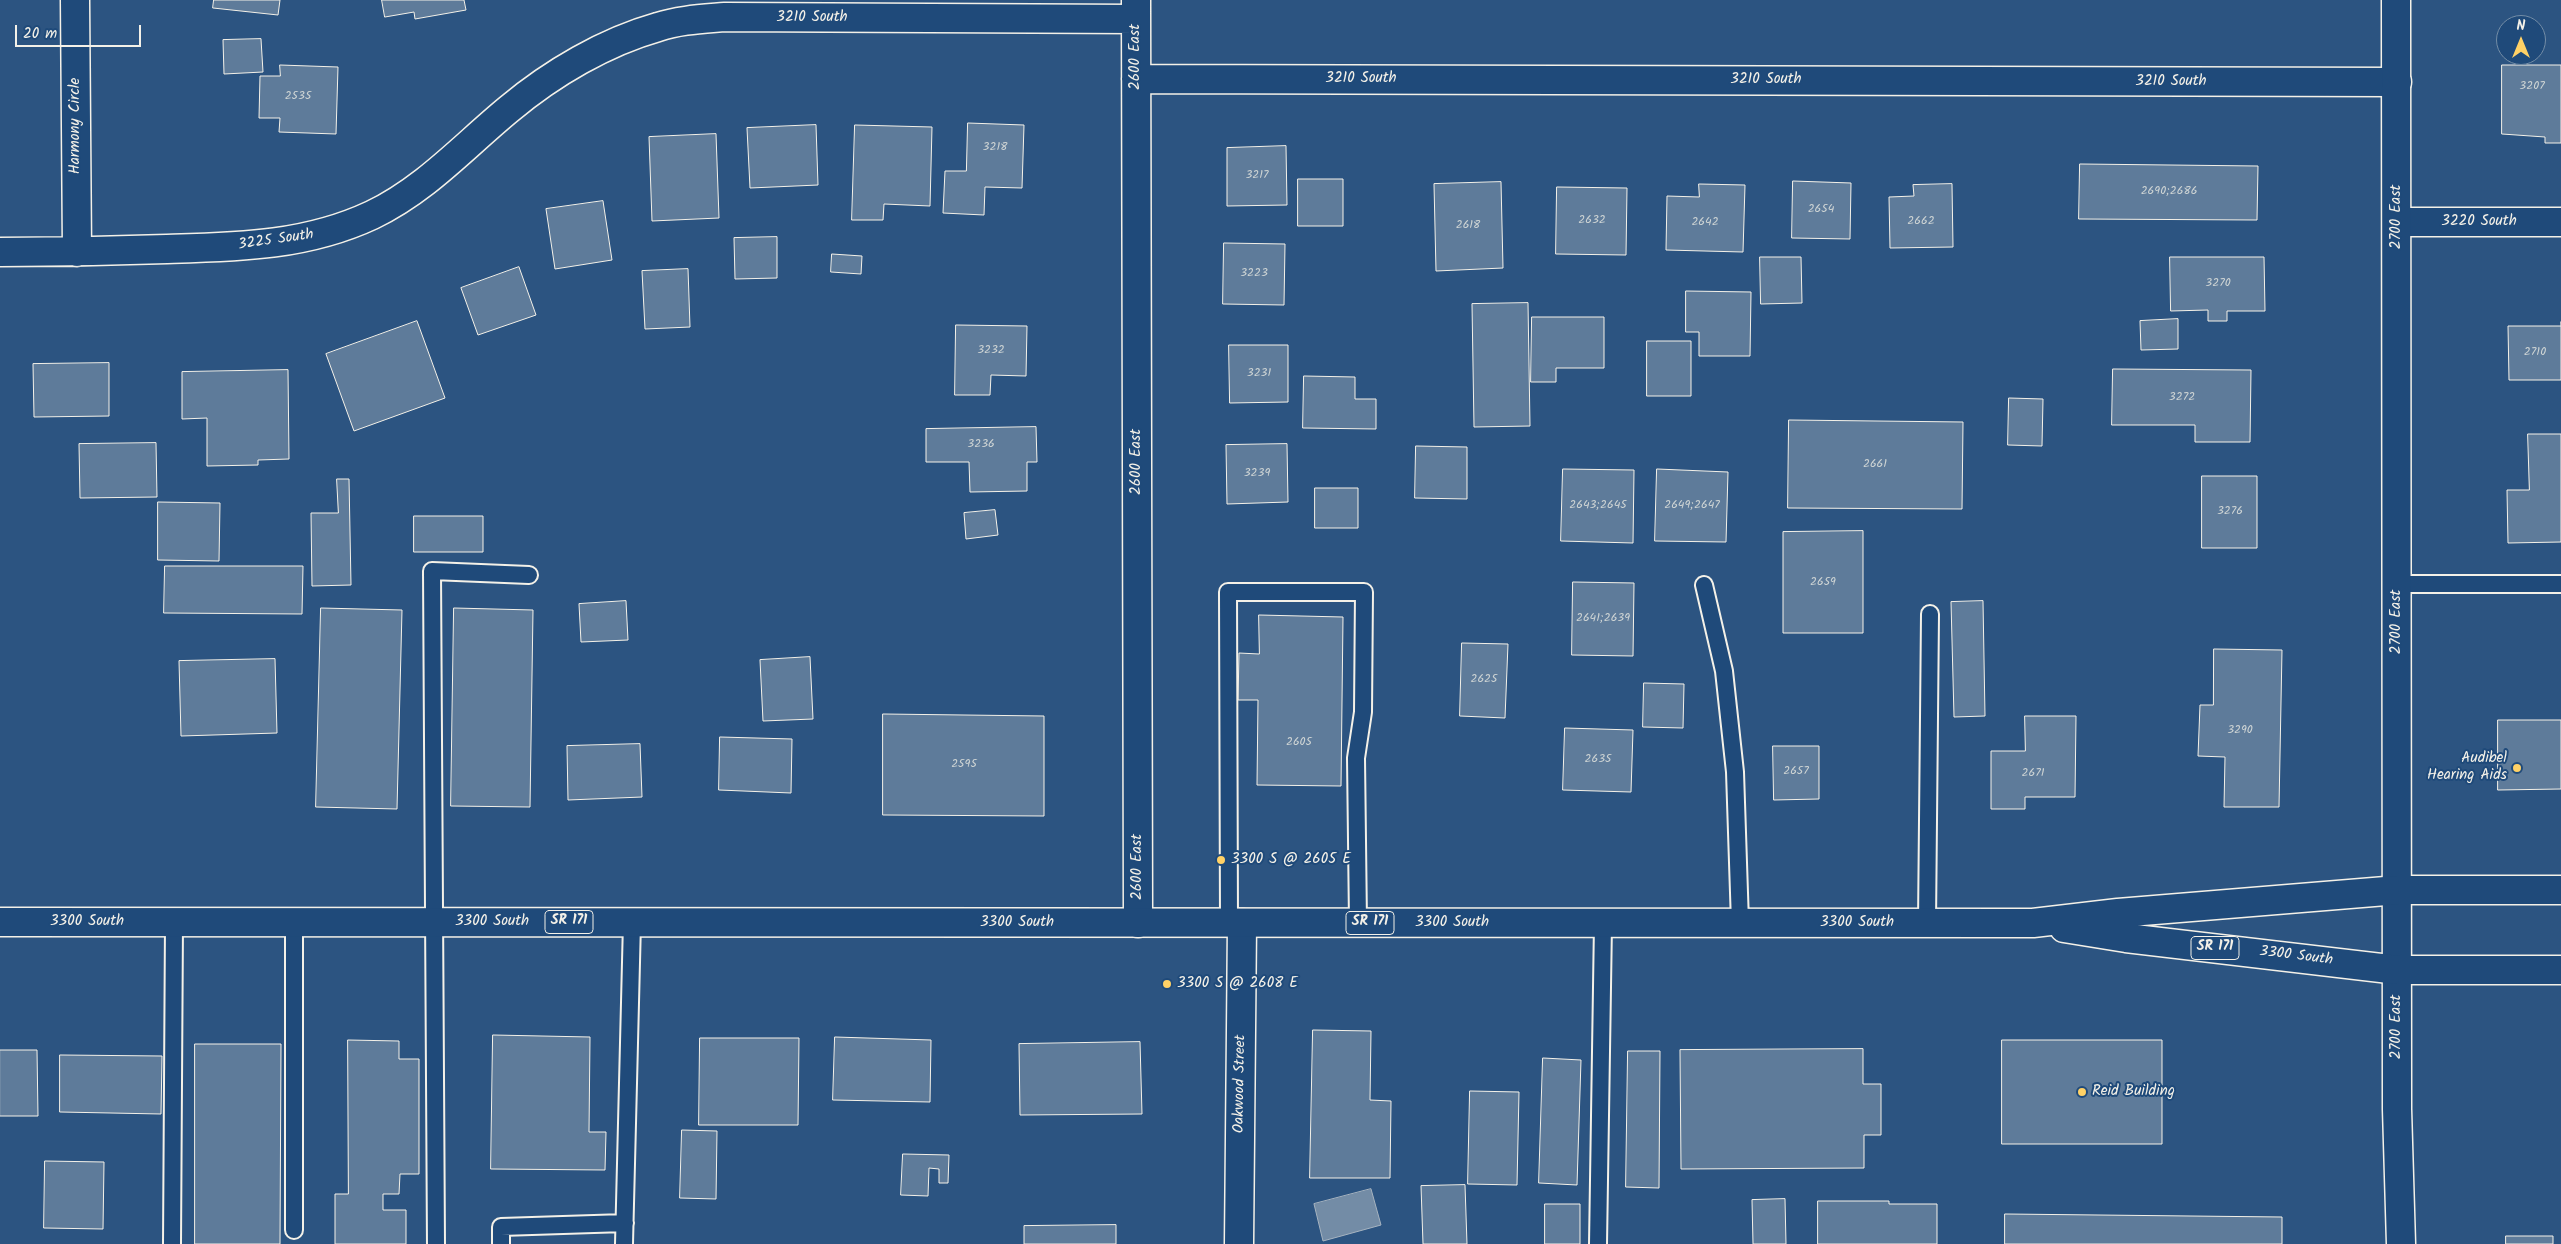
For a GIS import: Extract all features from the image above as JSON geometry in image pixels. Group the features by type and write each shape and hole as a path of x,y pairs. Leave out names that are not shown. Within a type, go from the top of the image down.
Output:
{"street":[{"name":"Harmony Circle","path":"75,0 77,252"},
{"name":"2700 East","path":"2396,0 2398,1193 2401,1244"},
{"name":"3210 South","path":"510,108 555,76 625,38 659,26 692,20 725,17 1136,10"},
{"name":"2600 East","path":"1136,10 1138,923"},
{"name":"3210 South","path":"1136,79 2396,82"},
{"name":"3225 South","path":"0,252 77,252 248,247 296,240 331,232 372,215 403,198 445,168 510,108"},
{"name":"3220 South","path":"2396,222 2561,222"},
{"name":"3300 South","path":"0,922 2033,923 2118,913 2398,890 2561,890"},
{"name":"Oakwood Street","path":"1236,923 1239,1244"},
{"name":"3300 South","path":"2033,923 2126,938 2398,970 2561,970"}],"lane":[{"path":"436,1244 432,571 529,575"},
{"path":"2397,584 2561,584"},
{"path":"1704,585 1724,671 1734,762 1740,923"},
{"path":"1236,923 1228,592 1364,592 1363,712 1356,758 1358,923"},
{"path":"1926,923 1930,614"},
{"path":"172,1244 174,922"},
{"path":"294,922 294,1230"},
{"path":"624,1244 632,922"},
{"path":"1598,1244 1602,923"},
{"path":"500,1244 501,1227 625,1223"}],"water":[{"path":"1371,1189 1381,1225 1323,1241 1314,1204"}],"building":[{"path":"214,0 280,0 278,15 213,8"},
{"path":"382,0 464,0 466,10 415,19 414,12 385,17"},
{"path":"261,39 263,72 224,74 223,40"},
{"path":"280,65 338,67 336,134 279,132 280,118 259,118 260,76 280,76"},
{"path":"2502,65 2561,65 2561,143 2545,143 2545,137 2502,134"},
{"path":"968,123 1024,125 1022,188 985,187 984,215 943,213 945,171 966,171"},
{"path":"816,125 818,185 750,188 747,128"},
{"path":"855,125 932,127 930,206 884,204 883,220 852,220"},
{"path":"716,134 719,218 652,221 649,137"},
{"path":"1286,146 1287,205 1227,206 1227,148"},
{"path":"2080,164 2258,166 2257,220 2079,219"},
{"path":"1298,179 1343,179 1343,226 1298,226"},
{"path":"1793,181 1851,183 1850,239 1792,238"},
{"path":"1501,182 1503,268 1436,271 1434,184"},
{"path":"1699,184 1745,185 1743,252 1666,250 1667,196 1699,197"},
{"path":"1952,184 1953,247 1890,248 1889,197 1914,196 1913,185"},
{"path":"1557,187 1627,188 1626,255 1556,254"},
{"path":"603,201 612,260 555,269 546,209"},
{"path":"777,237 777,278 735,279 734,238"},
{"path":"1224,243 1285,244 1284,305 1223,304"},
{"path":"832,254 862,256 861,274 831,272"},
{"path":"1760,257 1801,257 1802,303 1761,304"},
{"path":"2170,257 2264,257 2265,311 2227,311 2227,321 2208,321 2208,310 2171,311"},
{"path":"519,267 536,315 478,335 461,288"},
{"path":"688,269 690,327 645,329 642,271"},
{"path":"1686,291 1751,292 1750,356 1699,356 1699,332 1686,332"},
{"path":"1528,303 1530,426 1474,427 1472,304"},
{"path":"1532,317 1604,317 1604,368 1556,368 1556,382 1531,382"},
{"path":"2178,319 2178,349 2141,350 2140,321"},
{"path":"417,321 445,398 354,431 326,354"},
{"path":"956,325 1027,326 1026,376 991,375 990,395 955,395"},
{"path":"2508,326 2561,326 2561,380 2509,380"},
{"path":"1647,341 1691,341 1691,396 1647,396"},
{"path":"1229,345 1288,345 1288,402 1230,403"},
{"path":"109,363 109,416 34,417 33,364"},
{"path":"2113,369 2251,370 2250,442 2195,442 2195,425 2112,425"},
{"path":"288,370 289,459 258,460 258,465 207,466 207,418 182,419 182,372"},
{"path":"1304,376 1355,377 1355,399 1376,399 1376,429 1303,428"},
{"path":"2009,398 2043,399 2042,446 2008,445"},
{"path":"1789,420 1963,422 1962,509 1788,508"},
{"path":"1036,427 1037,462 1027,462 1027,491 970,492 969,462 926,462 926,429"},
{"path":"2528,434 2561,434 2561,542 2508,543 2507,490 2529,490"},
{"path":"156,443 157,497 80,498 79,444"},
{"path":"1287,444 1288,502 1227,504 1226,445"},
{"path":"1416,446 1467,447 1467,499 1415,498"},
{"path":"1563,469 1634,470 1633,543 1561,541"},
{"path":"1657,469 1728,472 1726,542 1655,541"},
{"path":"2202,476 2257,476 2257,548 2202,548"},
{"path":"337,479 349,479 351,585 312,586 311,513 338,513"},
{"path":"1315,488 1358,488 1358,528 1315,528"},
{"path":"158,502 220,503 219,561 158,560"},
{"path":"995,510 998,535 966,539 964,513"},
{"path":"414,516 483,516 483,552 414,552"},
{"path":"1863,531 1863,633 1783,633 1783,532"},
{"path":"165,566 303,566 302,614 164,613"},
{"path":"1573,582 1634,583 1633,656 1572,655"},
{"path":"626,601 628,640 581,642 579,604"},
{"path":"1983,601 1985,716 1954,717 1951,602"},
{"path":"321,608 402,610 397,809 316,807"},
{"path":"454,608 533,610 530,807 451,806"},
{"path":"1259,615 1343,617 1341,786 1257,785 1258,700 1238,700 1239,653 1259,654"},
{"path":"1462,643 1508,644 1505,718 1460,716"},
{"path":"2214,649 2282,650 2279,807 2224,807 2225,757 2198,756 2200,705 2213,705"},
{"path":"810,657 813,719 763,721 760,660"},
{"path":"275,659 277,733 181,736 179,661"},
{"path":"1644,683 1684,684 1683,728 1643,727"},
{"path":"883,714 1044,716 1044,816 883,815"},
{"path":"2025,716 2076,716 2075,797 2025,797 2025,809 1991,809 1991,751 2025,751"},
{"path":"2498,720 2561,720 2561,789 2498,790"},
{"path":"1565,728 1633,730 1631,792 1563,790"},
{"path":"720,737 792,739 791,793 719,790"},
{"path":"640,744 642,797 568,800 567,746"},
{"path":"1773,746 1819,746 1819,799 1774,800"},
{"path":"1313,1030 1371,1031 1370,1100 1391,1101 1390,1178 1310,1178"},
{"path":"493,1035 590,1037 589,1132 606,1132 605,1170 491,1169"},
{"path":"835,1037 931,1040 930,1102 833,1100"},
{"path":"700,1038 799,1038 798,1125 699,1125"},
{"path":"348,1040 399,1041 399,1059 419,1059 419,1174 400,1174 399,1194 383,1194 383,1210 406,1210 406,1244 335,1244 335,1194 348,1194"},
{"name":"Reid Building","path":"2002,1040 2162,1040 2162,1144 2002,1144"},
{"path":"1140,1042 1142,1114 1020,1115 1019,1044"},
{"path":"195,1044 281,1044 280,1244 195,1244"},
{"path":"1863,1049 1863,1084 1881,1084 1881,1135 1864,1135 1864,1168 1681,1169 1680,1050"},
{"path":"0,1050 37,1050 38,1116 0,1116"},
{"path":"1628,1051 1660,1051 1659,1188 1626,1187"},
{"path":"60,1055 162,1056 161,1114 60,1112"},
{"path":"1543,1058 1581,1060 1577,1185 1539,1183"},
{"path":"1470,1091 1519,1092 1517,1185 1468,1184"},
{"path":"682,1130 717,1131 716,1199 680,1198"},
{"path":"903,1154 949,1155 948,1183 939,1183 939,1169 929,1168 928,1196 901,1195"},
{"path":"45,1161 104,1162 103,1229 44,1228"},
{"path":"1465,1185 1467,1244 1423,1244 1421,1186"},
{"path":"1785,1199 1786,1244 1753,1244 1752,1200"},
{"path":"1818,1201 1889,1201 1889,1204 1937,1204 1937,1244 1818,1244"},
{"path":"1545,1204 1580,1204 1580,1244 1545,1244"},
{"path":"2005,1214 2282,1217 2282,1244 2005,1244"},
{"path":"1116,1225 1116,1244 1024,1244 1024,1226"},
{"path":"2506,1236 2553,1236 2553,1244 2506,1244"}],"place":[{"name":"Audibel Hearing Aids","path":"2517,768"},
{"name":"3300 S @ 2605 E","path":"1221,860"},
{"name":"3300 S @ 2608 E","path":"1167,984"},
{"name":"Reid Building","path":"2082,1092"}]}
